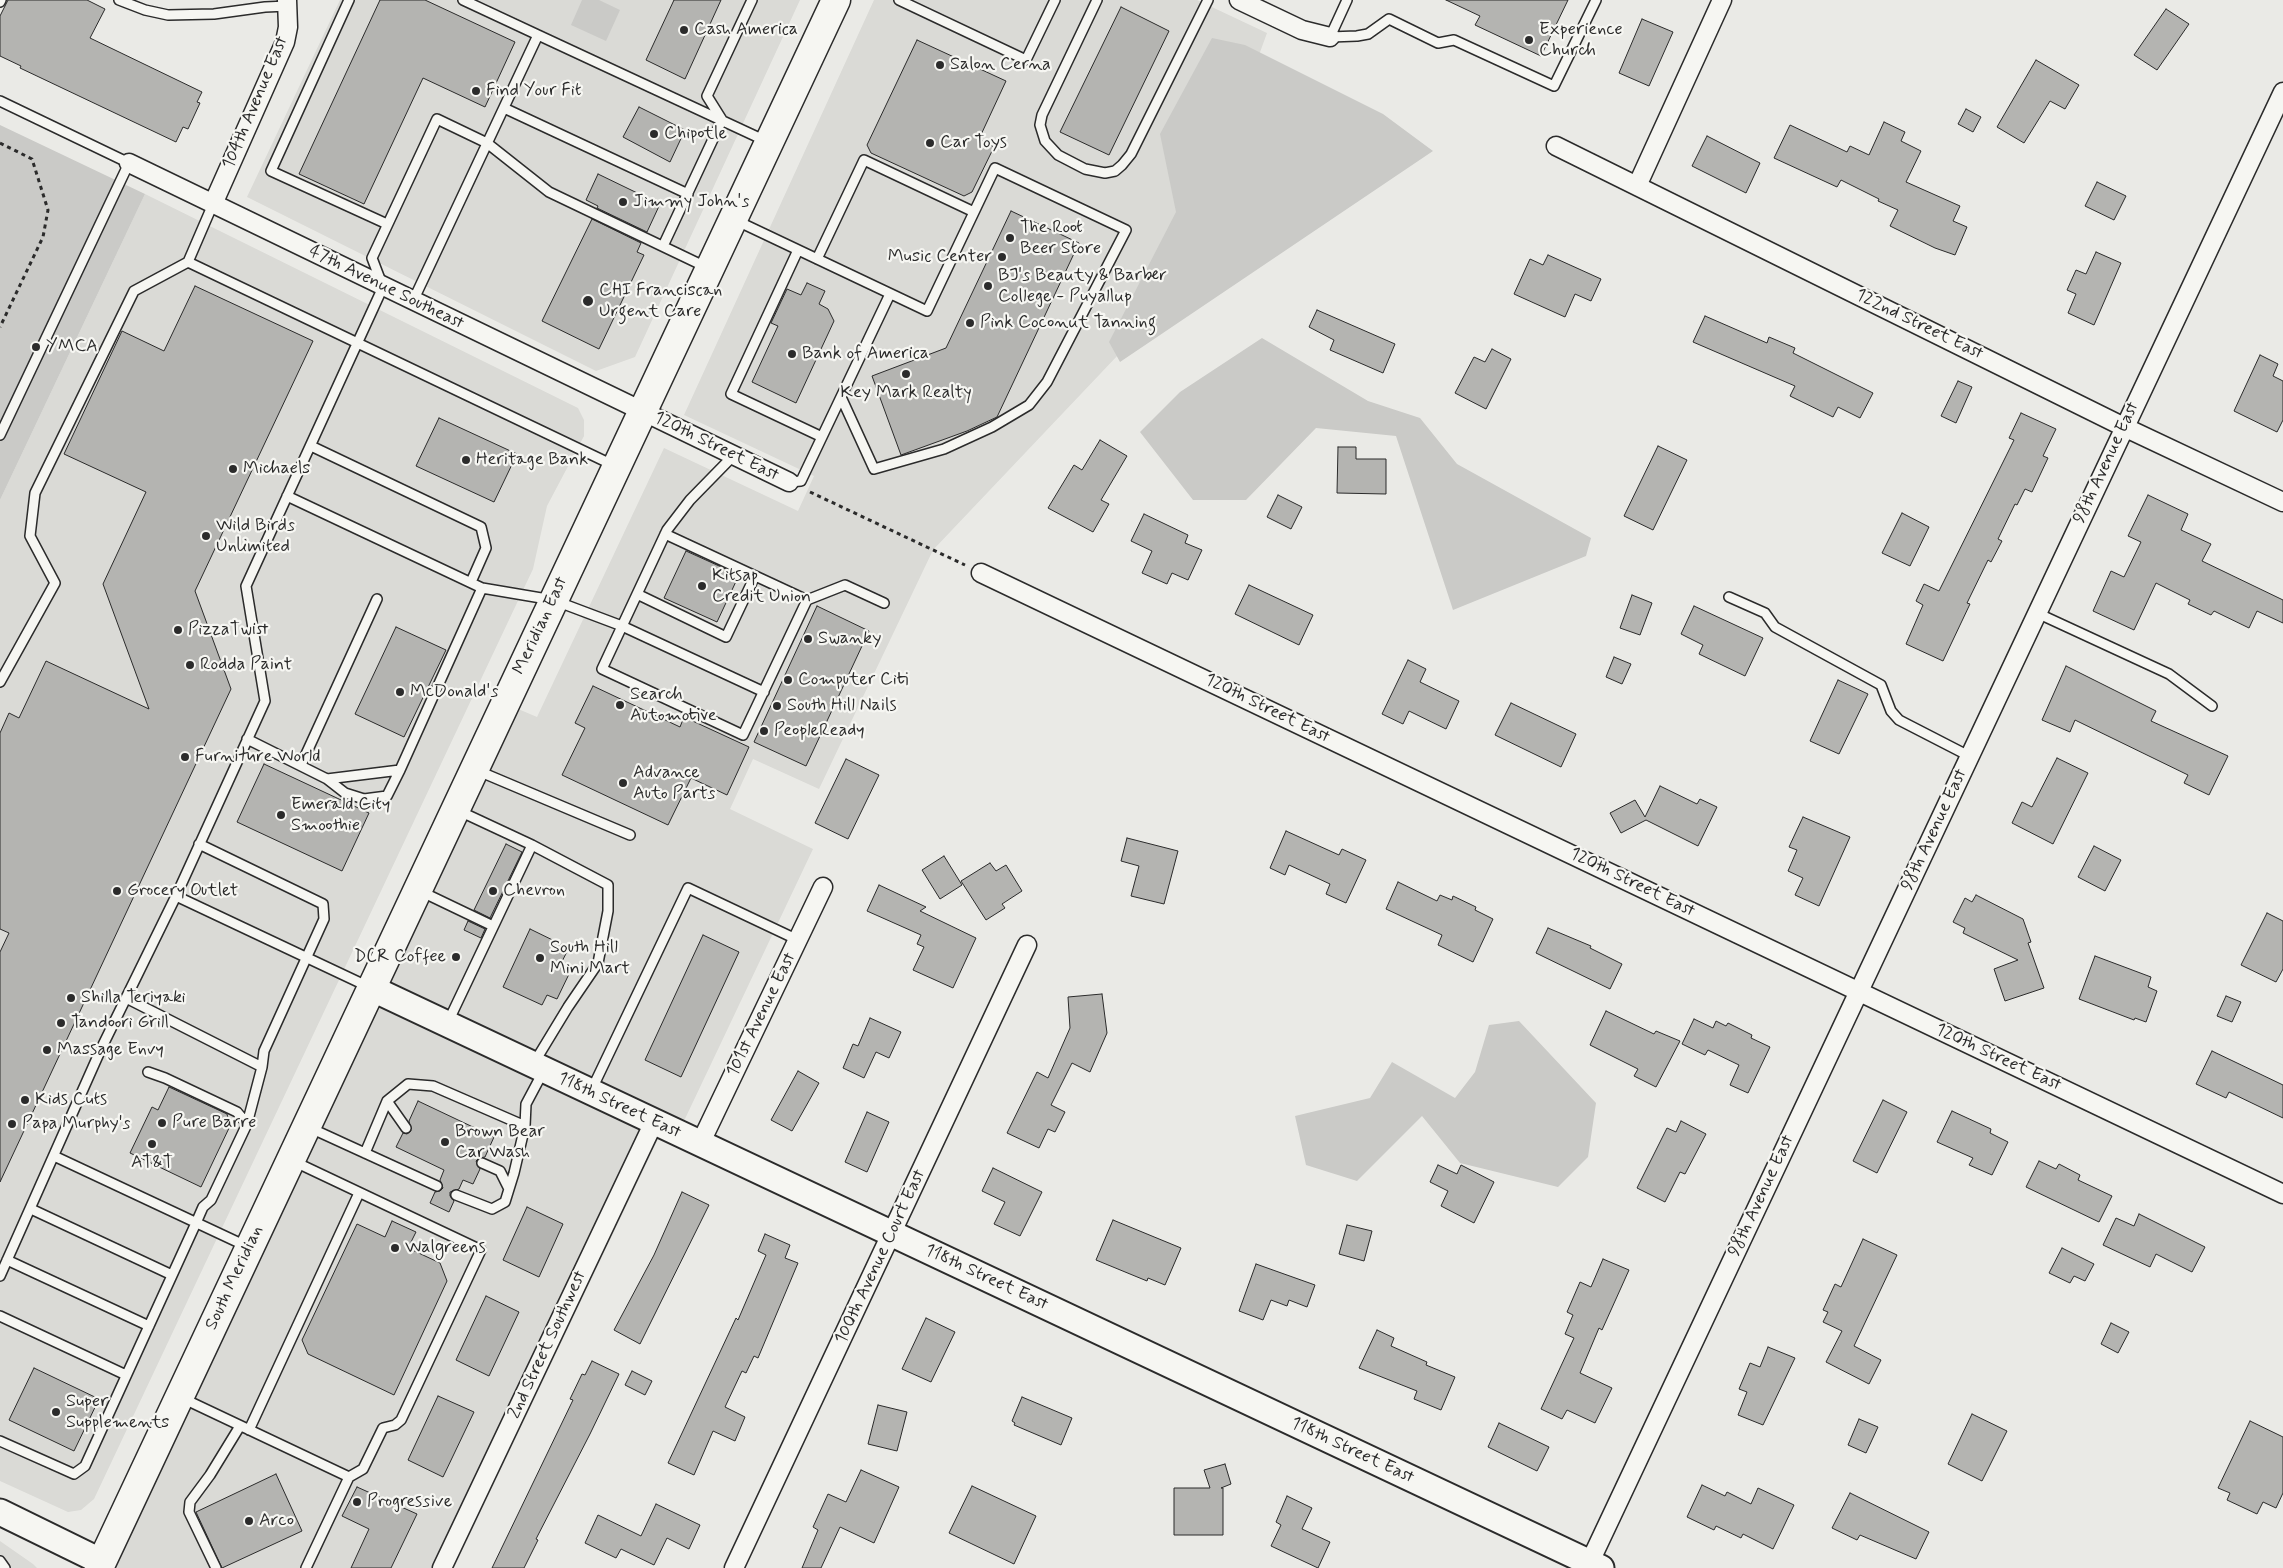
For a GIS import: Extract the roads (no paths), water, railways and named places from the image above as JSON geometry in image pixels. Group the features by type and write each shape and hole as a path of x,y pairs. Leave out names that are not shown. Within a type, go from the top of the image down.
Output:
{"main road":[{"name":"Meridian East","path":"372,988 836,0"},
{"name":"South Meridian","path":"106,1566 179,1397 372,988"}],"street":[{"path":"1239,0 1302,30 1330,36"},
{"path":"1637,186 1722,0"},
{"name":"104th Avenue East","path":"213,204 279,57 288,27 287,3"},
{"name":"98th Avenue East","path":"1592,1566 1858,992 2283,92"},
{"name":"122nd Street East","path":"1556,146 2124,427 2283,502"},
{"name":"47th Avenue Southeast","path":"129,163 642,412"},
{"name":"120th Street East","path":"642,412 789,482"},
{"name":"120th Street East","path":"981,573 2283,1194"},
{"name":"101st Avenue East","path":"700,1144 823,887"},
{"name":"100th Avenue Court East","path":"734,1568 1027,945"},
{"name":"118th Street East","path":"372,988 1592,1566"},
{"name":"2nd Street Southwest","path":"442,1568 654,1122"},
{"path":"0,1512 106,1566"}],"lane":[{"path":"119,0 145,10 168,15 214,14 287,3"},
{"path":"349,0 271,171 387,224"},
{"path":"463,0 769,142"},
{"path":"722,120 707,96 752,0"},
{"path":"899,0 1026,60 1054,0"},
{"path":"1097,0 1042,115 1040,124 1045,141 1058,155 1085,169 1105,172 1115,170 1131,154 1208,0"},
{"path":"1347,0 1330,36 1368,34 1389,19 1438,43 1454,40 1554,86 1596,0"},
{"path":"412,300 538,35"},
{"path":"0,101 129,163 0,435"},
{"path":"504,108 688,194"},
{"path":"0,1276 100,1049 176,896 265,701 246,586 384,287 372,258 436,119 487,143 549,192 663,246 705,280"},
{"path":"663,246 722,120"},
{"path":"817,259 864,160 974,212"},
{"path":"733,219 926,311 995,168 1126,230 1047,382 1029,405 992,427 944,449 874,469 841,397"},
{"path":"0,682 55,583 30,536 36,493 134,291 188,262 213,204"},
{"path":"798,250 731,394 822,437"},
{"path":"188,262 616,466"},
{"path":"789,482 801,481 890,294"},
{"path":"311,446 481,527 486,548 470,582"},
{"path":"734,455 690,500 665,534 602,669 744,735 807,600 846,585 884,603"},
{"path":"288,496 482,588 553,600 622,626 764,692"},
{"path":"665,534 807,600"},
{"path":"637,594 726,636 755,576"},
{"path":"247,739 328,779 345,793 364,799 388,796 482,588"},
{"path":"1729,597 1765,613 1775,627 1881,685 1891,711 1899,720 1969,756"},
{"path":"301,765 377,599"},
{"path":"2037,613 2169,674 2212,706"},
{"path":"474,768 630,835"},
{"path":"328,779 400,770"},
{"path":"455,809 532,845 608,885 608,902 598,963 568,1007 538,1068 526,1104 525,1126 505,1202 492,1209 456,1195"},
{"path":"0,1441 74,1474 84,1466 203,1207 211,1200 246,1124 262,1067 264,1051 324,919 323,904 200,844"},
{"path":"446,1024 532,845"},
{"path":"590,1092 688,888 798,940"},
{"path":"417,890 493,926"},
{"path":"176,896 372,988"},
{"path":"126,998 262,1067"},
{"path":"148,1072 166,1078 237,1112 246,1124"},
{"path":"365,1153 387,1101 408,1084 433,1086 525,1126"},
{"path":"387,1101 406,1128"},
{"path":"306,1126 437,1186"},
{"path":"54,1156 249,1247"},
{"path":"290,1159 481,1250 402,1420 395,1426 383,1428 362,1470 349,1478 306,1568"},
{"path":"482,1163 500,1171 509,1189"},
{"path":"249,1430 359,1193"},
{"path":"31,1209 172,1275"},
{"path":"7,1260 149,1326"},
{"path":"0,1316 126,1375"},
{"path":"179,1397 349,1478"},
{"path":"216,1568 189,1512 190,1502 210,1475 240,1426"},
{"path":"0,1562 5,1568"}],"place":[{"name":"Cash America","path":"684,30"},
{"name":"Experience Church","path":"1529,40"},
{"name":"Salon Cerna","path":"940,65"},
{"name":"Find Your Fit","path":"476,91"},
{"name":"Chipotle","path":"654,134"},
{"name":"Car Toys","path":"930,143"},
{"name":"Jimmy John's","path":"623,202"},
{"name":"The Root Beer Store","path":"1010,238"},
{"name":"Music Center","path":"1002,257"},
{"name":"BJ's Beauty & Barber College - Puyallup","path":"988,286"},
{"name":"CHI Franciscan Urgent Care","path":"588,301"},
{"name":"Pink Coconut Tanning","path":"970,323"},
{"name":"YMCA","path":"36,347"},
{"name":"Bank of America","path":"792,354"},
{"name":"Key Mark Realty","path":"906,374"},
{"name":"Heritage Bank","path":"466,460"},
{"name":"Michaels","path":"233,469"},
{"name":"Wild Birds Unlimited","path":"206,536"},
{"name":"Kitsap Credit Union","path":"702,586"},
{"name":"PizzaTwist","path":"178,630"},
{"name":"Swanky","path":"808,639"},
{"name":"Rodda Paint","path":"190,665"},
{"name":"Computer Citi","path":"788,680"},
{"name":"McDonald's","path":"400,692"},
{"name":"Search Automotive","path":"620,705"},
{"name":"South Hill Nails","path":"777,706"},
{"name":"PeopleReady","path":"764,731"},
{"name":"Furniture World","path":"185,757"},
{"name":"Advance Auto Parts","path":"623,783"},
{"name":"Emerald City Smoothie","path":"281,815"},
{"name":"Grocery Outlet","path":"117,891"},
{"name":"Chevron","path":"493,891"},
{"name":"DCR Coffee","path":"456,957"},
{"name":"South Hill Mini Mart","path":"540,958"},
{"name":"Shilla Teriyaki","path":"71,998"},
{"name":"Tandoori Grill","path":"61,1023"},
{"name":"Massage Envy","path":"47,1050"},
{"name":"Kids Cuts","path":"25,1100"},
{"name":"Pure Barre","path":"162,1123"},
{"name":"Papa Murphy's","path":"12,1124"},
{"name":"Brown Bear Car Wash","path":"445,1142"},
{"name":"AT&T","path":"152,1144"},
{"name":"Walgreens","path":"395,1248"},
{"name":"Super Supplements","path":"56,1412"},
{"name":"Progressive","path":"357,1502"},
{"name":"Arco","path":"249,1521"}]}
